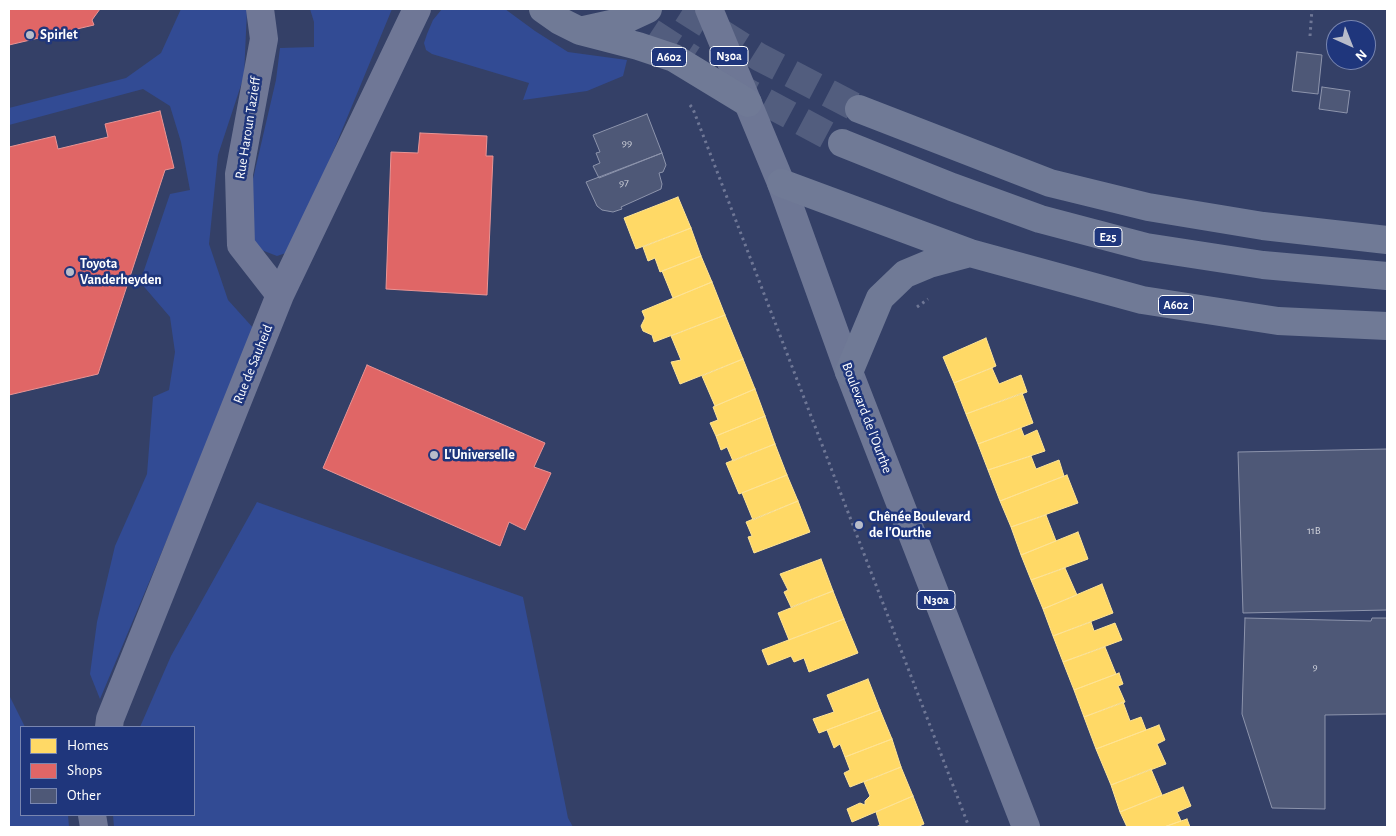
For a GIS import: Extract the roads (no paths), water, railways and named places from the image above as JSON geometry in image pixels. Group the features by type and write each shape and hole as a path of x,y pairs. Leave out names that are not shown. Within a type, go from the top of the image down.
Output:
{"highway":[{"name":"A602","path":"543,9 560,21 580,31 638,46 674,58 748,103"},
{"path":"580,31 620,22 648,9"},
{"path":"859,109 1050,183 1131,203 1263,226 1387,240"},
{"name":"E25","path":"842,143 952,187 1040,219 1146,247 1263,265 1387,276"},
{"name":"A602","path":"781,183 970,253 1142,300 1278,321 1387,326"},
{"path":"849,372 880,298 905,274 929,264 970,253"}],"main road":[{"name":"Boulevard de l'Ourthe","path":"709,9 781,183 849,372 1026,827"}],"street":[{"name":"Rue Haroun Tazieff","path":"260,9 264,39 239,174 240,245 280,295"},
{"name":"Rue de Sauheid","path":"109,726 114,710 280,295 416,9"}],"tunnel":[{"path":"616,9 692,59"},
{"path":"683,9 759,57 859,109"},
{"path":"728,82 842,143"}],"place":[{"name":"Spirlet","path":"30,35"},
{"name":"Toyota Vanderheyden","path":"70,272"},
{"name":"L'Universelle","path":"434,455"},
{"name":"Chênée Boulevard de l'Ourthe","path":"859,525"}]}
